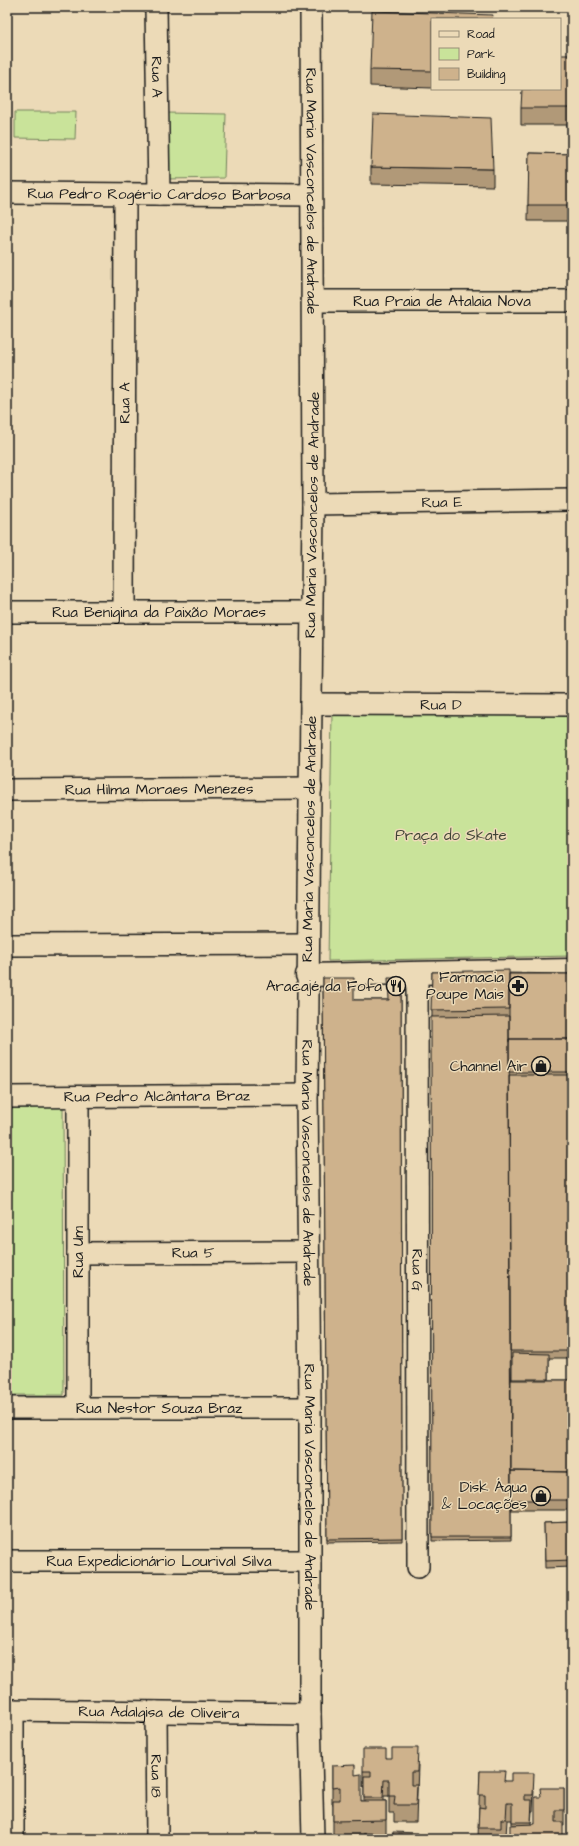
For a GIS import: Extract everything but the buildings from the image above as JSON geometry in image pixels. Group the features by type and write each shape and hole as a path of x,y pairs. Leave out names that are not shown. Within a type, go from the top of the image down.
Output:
{"street":[{"name":"Rua A","path":"156,7 159,194"},
{"name":"Rua Maria Vasconcelos de Andrade","path":"311,7 310,195 313,300 310,612 311,788 307,944 307,1095 310,1408 310,1714 313,1839"},
{"name":"Rua Pedro Rogério Cardoso Barbosa","path":"7,193 310,195"},
{"name":"Rua A","path":"124,612 125,194"},
{"name":"Rua Praia de Atalaia Nova","path":"313,300 572,301"},
{"name":"Rua E","path":"312,504 572,500"},
{"name":"Rua Benigina da Paixão Moraes","path":"7,612 310,612"},
{"name":"Rua D","path":"310,704 572,705"},
{"name":"Rua Hilma Moraes Menezes","path":"7,790 311,788"},
{"path":"7,945 307,944"},
{"path":"307,975 572,970"},
{"name":"Rua G","path":"417,973 418,1567"},
{"name":"Rua Pedro Alcântara Braz","path":"7,1097 307,1095"},
{"name":"Rua Um","path":"78,1097 78,1408"},
{"name":"Rua 5","path":"78,1253 308,1252"},
{"name":"Rua Nestor Souza Braz","path":"7,1408 310,1408"},
{"name":"Rua Expedicionário Lourival Silva","path":"7,1561 310,1560"},
{"path":"10,1710 13,1839"},
{"name":"Rua Adalgisa de Oliveira","path":"10,1710 310,1714"},
{"name":"Rua 18","path":"156,1712 157,1839"}],"green space":[{"path":"15,112 76,112 75,139 15,138"},
{"path":"165,113 226,114 224,178 167,179"},
{"name":"Praça do Skate","path":"572,713 572,956 328,961 332,714"},
{"path":"7,1106 63,1106 64,1395 7,1395"}],"place":[{"name":"Aracajé da Fofa","path":"396,986"},
{"name":"Farmacia Poupe Mais","path":"518,986"},
{"name":"Channel Air","path":"541,1066"},
{"name":"Disk Água & Locações","path":"541,1496"}]}
